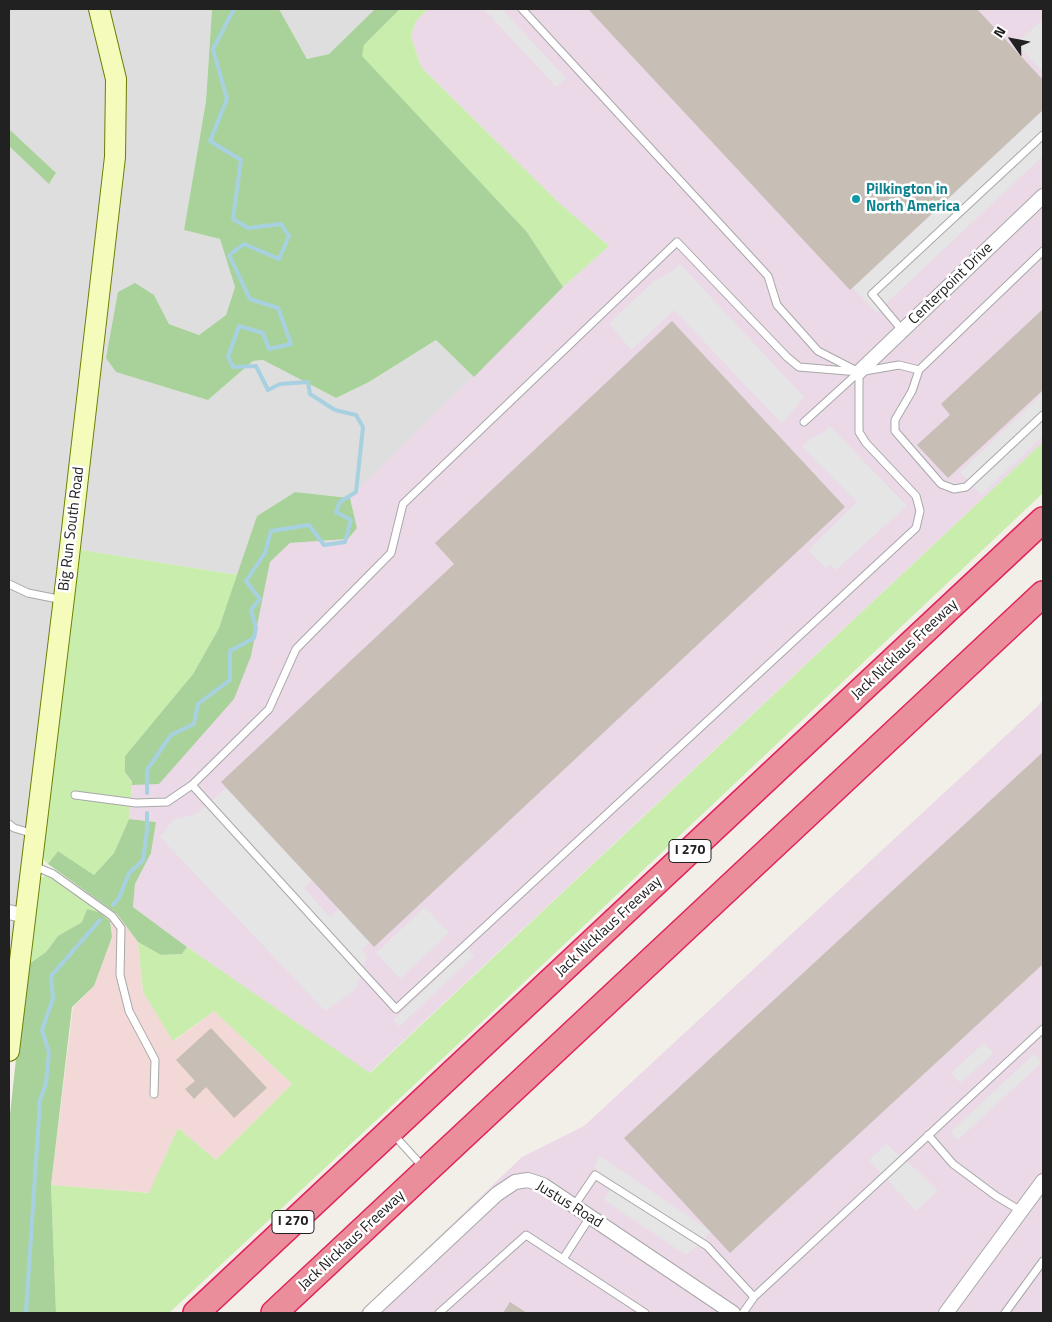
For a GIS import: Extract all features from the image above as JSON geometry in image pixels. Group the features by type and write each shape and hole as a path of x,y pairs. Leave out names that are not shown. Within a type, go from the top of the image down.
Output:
{"highway":[{"name":"Jack Nicklaus Freeway","path":"196,1313 1043,520"},
{"name":"Jack Nicklaus Freeway","path":"274,1313 1043,594"}],"street":[{"name":"Big Run South Road","path":"9,1051 17,914 31,865 64,600 115,157 116,79 98,9"},
{"name":"Centerpoint Drive","path":"859,372 1043,196"},
{"name":"Justus Road","path":"370,1313 497,1194 515,1182 528,1180 543,1186 574,1206 734,1313"},
{"path":"946,1313 1043,1181"}],"lane":[{"path":"522,9 768,276 777,305 818,351 859,372"},
{"path":"902,330 872,294 1043,135"},
{"path":"75,795 136,803 167,802 192,785 269,709 296,649 392,553 403,504 677,242 787,358 800,367 859,372 899,365 919,370"},
{"path":"1043,251 919,370 912,391 895,420 895,431 941,484 954,489 966,487 1043,415"},
{"path":"804,422 859,372"},
{"path":"192,785 396,1009 916,528 920,511 916,496 866,443 859,432 859,372"},
{"path":"9,584 28,593 64,600"},
{"path":"9,824 14,828 35,834"},
{"path":"31,865 53,874 112,916 121,928 121,982 129,1011 155,1060 154,1094"},
{"path":"743,1313 754,1297 1043,1031"},
{"path":"390,1130 427,1171"},
{"path":"928,1135 954,1164 996,1196 1021,1211"},
{"path":"574,1206 595,1175 707,1246 754,1297"},
{"path":"563,1259 590,1217"},
{"path":"439,1313 526,1235 645,1313"},
{"path":"1005,1313 1043,1261"}],"shaded area":[{"path":"9,9 212,9 206,101 184,230 220,239 235,287 226,315 199,335 169,324 154,295 135,284 119,292 208,400 253,361 263,360 336,398 369,382 436,340 474,377 350,498 295,492 257,516 238,575 75,549 9,984 9,146 49,183 56,174 9,129"},
{"path":"279,9 375,9 329,54 307,59"},
{"path":"428,9 1043,9 1043,442 369,1073 187,947 133,907 135,884 151,853 156,822 129,819 132,785 160,783 251,656 270,562 290,543 348,539 357,528 350,498 563,287 609,246 558,202 421,67 411,36 416,21"},
{"path":"484,9 502,9 566,78 556,87"},
{"path":"1043,20 1043,72 1016,43"},
{"path":"1043,110 1043,156 876,313 853,288"},
{"path":"680,264 804,397 782,424 674,310 631,350 609,323 653,282"},
{"path":"1043,393 1043,436 981,495 960,472"},
{"path":"830,426 907,506 836,570 830,565 826,568 808,550 857,502 802,447"},
{"path":"1043,699 1043,1313 359,1313 522,1157 584,1126 1039,705"},
{"path":"226,788 312,880 304,888 330,917 339,909 370,942 362,949 367,957 356,989 325,1011 160,837 173,820 196,814"},
{"path":"425,907 449,933 400,979 376,953"},
{"path":"117,914 138,942 143,992 174,1041 214,1011 292,1084 216,1160 178,1128 150,1193 51,1185 73,1007 94,986 112,937 110,921"},
{"path":"468,949 474,956 399,1027 393,1020"},
{"path":"984,1043 994,1053 960,1083 951,1073"},
{"path":"1034,1054 1042,1062 958,1140 950,1132"},
{"path":"886,1144 938,1191 916,1211 869,1160"},
{"path":"600,1156 710,1231 705,1239 686,1255 604,1200 610,1190 594,1166"}],"green space":[{"path":"212,9 279,9 307,59 329,54 375,9 400,9 364,45 362,56 527,232 563,287 474,377 436,340 369,382 336,398 263,360 253,361 208,400 116,372 106,358 118,292 135,283 154,295 169,324 199,335 226,315 235,287 220,239 184,230 206,101"},
{"path":"400,9 428,9 416,21 411,36 421,67 558,202 609,246 563,287 527,232 361,56 364,45"},
{"path":"9,129 56,173 49,184 9,146"},
{"path":"1043,442 1043,493 485,1019 169,1313 56,1313 51,1185 149,1193 178,1128 216,1160 292,1084 214,1011 173,1041 143,992 138,942 161,955 182,954 187,947 370,1073"},
{"path":"295,492 350,498 357,528 348,539 290,543 270,562 251,656 234,699 159,784 132,785 125,772 125,756 193,674 219,628 257,516"},
{"path":"75,549 238,575 219,628 193,674 125,756 125,772 132,783 129,819 114,853 94,875 58,851 48,864 38,853"},
{"path":"129,819 156,822 151,853 135,884 133,907 187,947 182,954 161,955 138,942 117,914 48,864 58,851 94,875 114,853"},
{"path":"47,875 99,912 87,909 82,922 58,936 46,952 26,966 38,879"},
{"path":"87,909 99,912 110,921 112,937 94,986 72,1007 51,1185 56,1313 9,1313 9,1124 26,966 46,952 58,936 82,922"}],"building":[{"name":"Pilkington in North America","path":"588,9 977,9 1043,80 1043,110 850,290"},
{"path":"1043,309 1043,390 948,478 917,445 950,415 941,404"},
{"path":"672,321 845,507 374,947 221,782 454,564 435,543"},
{"path":"1043,752 1043,964 730,1253 624,1138"},
{"path":"211,1028 267,1088 234,1118 206,1087 194,1099 185,1089 195,1081 176,1060"},
{"path":"510,1302 527,1313 503,1313"}],"waterway":[{"path":"147,793 147,770 171,735 194,724 198,704 230,680 230,651 254,638 256,628 251,610 260,599 246,581 265,553 271,531 309,525 324,545 345,542 351,520 336,512 340,502 356,492 363,427 356,415 335,410 310,394 308,382 280,384 268,390 256,366 233,367 228,357 239,326 263,333 269,349 291,344 278,308 250,299 229,255 244,244 279,259 289,236 281,224 248,228 233,219 241,160 210,141 227,99 213,49 234,9"},
{"path":"113,905 119,898 129,873 143,860 147,813"},
{"path":"26,1313 40,1100 46,1083 49,1053 42,1030 53,999 51,976 100,920"}],"place":[{"name":"Pilkington in North America","path":"856,199"}]}
